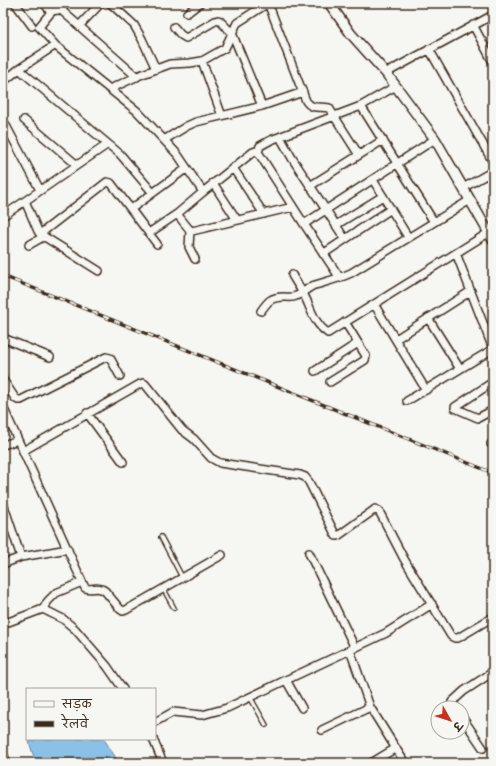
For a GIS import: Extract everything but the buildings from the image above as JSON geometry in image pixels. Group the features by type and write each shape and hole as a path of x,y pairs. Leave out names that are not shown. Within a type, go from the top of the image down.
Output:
{"street":[{"path":"15,3 32,26"},
{"path":"44,3 50,11 52,11"},
{"path":"61,10 67,3"},
{"path":"80,26 102,3"},
{"path":"110,3 134,24 156,69"},
{"path":"187,13 200,3"},
{"path":"110,89 137,76 170,64 202,61 225,48 237,23 268,3 306,101 312,106 329,108 359,155"},
{"path":"292,275 303,293 317,323 327,332 456,253 492,234 470,200 435,139 386,73 351,34 329,3"},
{"path":"137,76 61,10 58,9 52,11 40,28 56,46 137,111 178,155 203,192"},
{"path":"386,73 493,15"},
{"path":"174,28 186,38 218,20 220,21 232,33 262,106"},
{"path":"473,26 493,62"},
{"path":"3,82 19,69 56,46"},
{"path":"430,49 493,162"},
{"path":"202,61 222,116"},
{"path":"19,69 120,154 153,193"},
{"path":"258,152 260,146 271,140 361,106 396,86"},
{"path":"164,140 196,122 262,106 303,92"},
{"path":"361,106 434,222"},
{"path":"3,120 40,190"},
{"path":"24,120 77,165"},
{"path":"280,137 345,239"},
{"path":"304,224 435,139"},
{"path":"310,186 383,140"},
{"path":"4,211 6,214 108,144"},
{"path":"149,233 176,214 252,152 258,152"},
{"path":"258,152 340,278"},
{"path":"131,209 187,168"},
{"path":"233,168 264,214"},
{"path":"463,188 490,173 493,182"},
{"path":"373,180 408,237"},
{"path":"29,245 107,182 111,183 157,244"},
{"path":"214,183 237,220"},
{"path":"336,225 383,196"},
{"path":"261,311 272,299 277,297 293,297 303,293 314,285 340,278 350,273 470,200"},
{"path":"25,201 42,235 99,271"},
{"path":"190,230 192,231 293,207"},
{"path":"323,254 391,209"},
{"path":"176,214 190,230 189,247 195,259"},
{"path":"407,401 493,349 456,253"},
{"path":"396,339 471,291"},
{"path":"374,304 426,390"},
{"path":"428,318 460,369"},
{"path":"330,382 365,360 366,356 345,322"},
{"path":"3,338 50,357"},
{"path":"315,371 358,343"},
{"path":"3,380 15,398 21,400 106,356 110,358 120,376"},
{"path":"493,382 455,407 478,418 493,410"},
{"path":"23,451 87,413 140,384 145,384 182,430 194,439 215,461 305,477 309,482 336,536 374,510 379,511 404,559 451,636 458,638 493,617"},
{"path":"3,407 85,588 102,588 123,611 222,555"},
{"path":"87,413 123,462"},
{"path":"3,445 18,440"},
{"path":"3,503 21,557"},
{"path":"3,564 21,557 68,549"},
{"path":"309,553 353,649 370,707 405,763"},
{"path":"3,624 43,609 56,593 82,582"},
{"path":"156,721 173,712 198,715 210,714 227,708 386,633 432,604"},
{"path":"43,609 63,619 75,629 107,666 122,688"},
{"path":"454,700 464,691 493,672"},
{"path":"286,680 302,708"},
{"path":"322,730 370,707"},
{"path":"470,728 483,748"},
{"path":"153,740 163,763"},
{"path":"371,763 396,748"},
{"path":"3,754 7,763"}],"lane":[{"path":"161,537 182,577"},
{"path":"163,588 174,608"},
{"path":"250,697 266,725"}],"water":[{"path":"105,740 119,763 36,763 29,742"}],"railway":[{"path":"3,276 493,473"}]}
